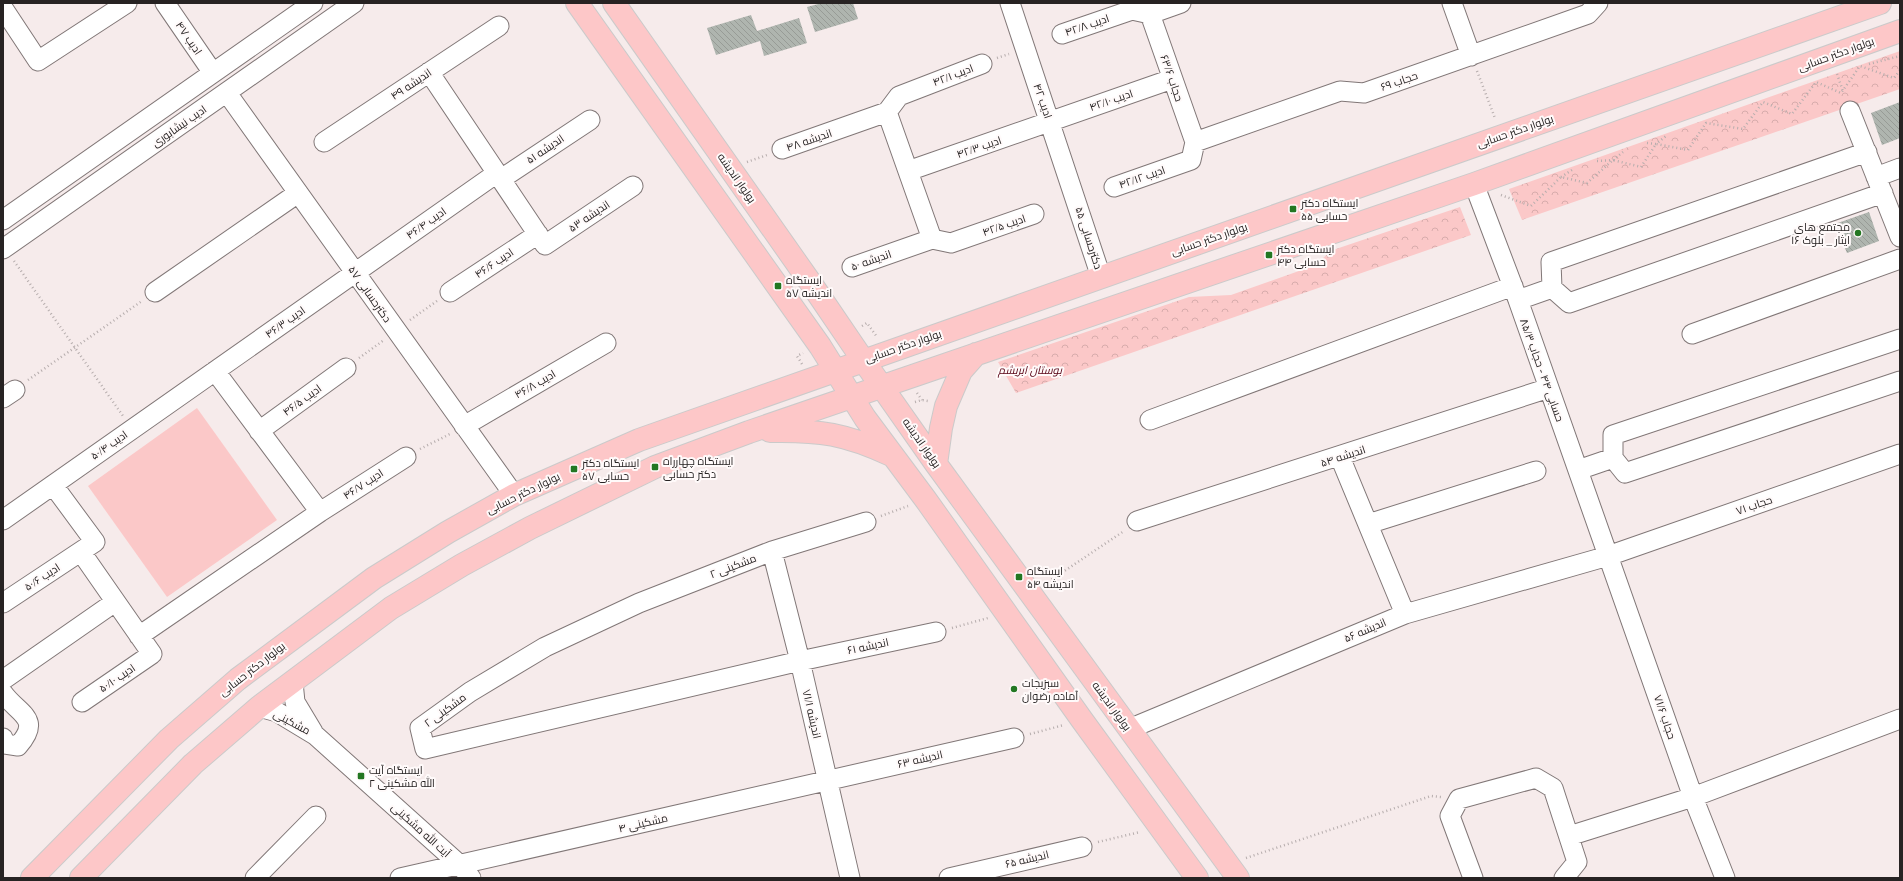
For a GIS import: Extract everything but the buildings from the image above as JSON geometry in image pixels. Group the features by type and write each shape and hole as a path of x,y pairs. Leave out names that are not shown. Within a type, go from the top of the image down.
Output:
{"main road":[{"path":"577,3 811,334 892,455 1007,612 1082,720 1197,878"},
{"name":"بولوار اندیشه","path":"614,3 936,464 1233,871"},
{"name":"بولوار دکتر حسابی","path":"32,878 169,739 238,679 374,578 448,532 514,495 639,440 1880,3"},
{"name":"بولوار دکتر حسابی","path":"81,878 193,764 259,707 391,608 462,565 530,528 655,467 749,432 882,386 1474,184 1900,31"},
{"path":"936,464 946,406 961,371 976,354"},
{"path":"749,432 805,430 838,434 868,444 892,455"}],"street":[{"path":"3,8 38,61 127,3"},
{"name":"ادیب ۴۷","path":"165,3 213,73"},
{"path":"4,218 313,3"},
{"name":"ادیب نیشابوری","path":"4,248 354,3"},
{"name":"ادیب ۴۲","path":"1010,3 1076,200"},
{"path":"1150,14 1181,3"},
{"path":"1452,3 1471,56"},
{"name":"حجاب ۶۹","path":"1195,142 1340,91 1364,93 1588,14 1598,3"},
{"name":"ادیب ۴۲/۸","path":"1062,34 1132,10 1150,14"},
{"name":"حجاب ۶۳/۶","path":"1150,14 1195,142"},
{"name":"اندیشه ۴۹","path":"324,142 499,26"},
{"name":"ادیب ۴۲/۱","path":"887,112 899,96 982,64"},
{"path":"429,72 541,239"},
{"name":"ادیب ۴۲/۱۰","path":"1050,122 1172,79"},
{"name":"دکترحسابی ۵۷","path":"226,93 514,495"},
{"path":"1850,111 1900,237"},
{"path":"887,112 932,239"},
{"name":"اندیشه ۴۸","path":"782,149 887,112"},
{"name":"اندیشه ۵۱","path":"499,176 590,120"},
{"name":"ادیب ۴۲/۳","path":"908,171 1050,122"},
{"name":"ادیب ۴۲/۱۲","path":"1114,187 1191,160 1195,142"},
{"path":"1867,152 1551,262 1552,288 1569,303 1880,185 1900,168"},
{"name":"ادیب ۴۶/۴","path":"355,273 499,176"},
{"name":"حسابی ۴۴ - حجاب ۸۵/۳","path":"1474,184 1515,293 1608,556"},
{"name":"اندیشه ۵۳","path":"541,239 633,186"},
{"path":"155,292 298,193"},
{"name":"دکترحسابی ۵۵","path":"1076,200 1102,277"},
{"name":"ادیب ۴۲/۵","path":"932,239 951,243 1034,214"},
{"name":"ادیب ۴۶/۶","path":"450,292 541,239"},
{"name":"اندیشه ۵۰","path":"852,267 932,239"},
{"path":"1692,334 1900,258"},
{"name":"ادیب ۴۶/۳","path":"215,371 355,273"},
{"path":"1150,420 1515,293 1552,288"},
{"path":"1900,339 1613,436 1613,458 1625,473 1900,381"},
{"name":"ادیب ۴۶/۸","path":"464,426 606,343"},
{"name":"ادیب ۴۶/۵","path":"259,431 346,368"},
{"path":"215,371 320,512"},
{"name":"ادیب ۵۰/۴","path":"3,520 215,371"},
{"name":"اندیشه ۵۴","path":"1137,521 1340,457 1549,388"},
{"name":"ادیب ۴۶/۷","path":"139,636 320,512 406,457"},
{"path":"1340,457 1405,614"},
{"path":"1578,470 1613,458"},
{"name":"حجاب ۷۱","path":"1608,556 1898,460"},
{"path":"1368,524 1536,471"},
{"name":"ادیب ۵۰/۶","path":"3,603 95,542 53,485"},
{"path":"772,551 866,522"},
{"name":"مشکینی ۲","path":"772,551 639,603 545,647 470,692 420,728 425,749 800,661"},
{"name":"اندیشه ۷۱/۱","path":"772,551 800,661 850,878"},
{"path":"81,552 139,636"},
{"name":"اندیشه ۵۶","path":"1129,728 1405,614 1608,556"},
{"name":"حجاب ۷۱/۶","path":"1608,556 1692,797 1725,878"},
{"path":"3,680 115,602"},
{"name":"اندیشه ۶۱","path":"800,661 936,632"},
{"name":"ادیب ۵۰/۱۰","path":"82,702 152,654 139,636"},
{"name":"مشکینی","path":"294,682 295,702 315,734"},
{"path":"3,738 5,744 18,746 27,736 29,724 23,713 4,702"},
{"name":"مشکینی","path":"259,707 277,712 315,734"},
{"path":"1569,836 1692,797 1900,719"},
{"name":"آیت الله مشکینی","path":"315,734 466,872"},
{"name":"اندیشه ۶۳","path":"827,780 1014,738"},
{"path":"1473,878 1450,816 1459,799 1536,778 1553,788 1577,862 1564,878"},
{"name":"مشکینی ۴","path":"400,878 466,872 827,780"},
{"path":"255,878 316,816"},
{"name":"اندیشه ۶۵","path":"949,878 1082,846"}],"path":[{"name":"ادیب ۴۲/۱","path":"982,64 1025,48"},
{"path":"1471,56 1502,136"},
{"path":"1831,56 1850,111"},
{"path":"1474,184 1531,206 1561,177 1587,182 1613,160 1641,167 1656,144 1688,150 1706,123 1743,129 1763,102 1792,114 1816,82 1841,93 1860,66 1894,78 1900,70"},
{"name":"اندیشه ۴۸","path":"730,168 782,149"},
{"path":"4,248 132,429"},
{"path":"9,394 155,292"},
{"path":"406,457 464,426"},
{"path":"866,522 926,500"},
{"path":"1030,593 1137,521"},
{"path":"936,632 1007,612"},
{"path":"1014,738 1082,720"},
{"path":"1233,871 1431,796 1459,799"},
{"path":"1082,846 1160,826"}],"green space":[{"path":"1900,51 1900,89 1522,220 1509,189"},
{"name":"بوستان ابریشم","path":"1460,207 1471,235 1016,393 998,362 1189,297 1231,295 1313,266 1333,250"},
{"path":"197,408 277,520 167,597 88,486"}],"place":[{"name":"ایستگاه دکتر حسابی ۵۵","path":"1293,209"},
{"name":"مجتمع های ایثار _ بلوک ۱۶","path":"1858,233"},
{"name":"ایستگاه دکتر حسابی ۴۴","path":"1269,255"},
{"name":"ایستگاه اندیشه ۵۷","path":"778,286"},
{"name":"ایستگاه چهارراه دکتر حسابی","path":"655,467"},
{"name":"ایستگاه دکتر حسابی ۵۷","path":"574,469"},
{"name":"ایستگاه اندیشه ۵۴","path":"1019,577"},
{"name":"سبزیجات آماده رضوان","path":"1014,689"},
{"name":"ایستگاه آیت الله مشکینی ۲","path":"361,776"}]}
